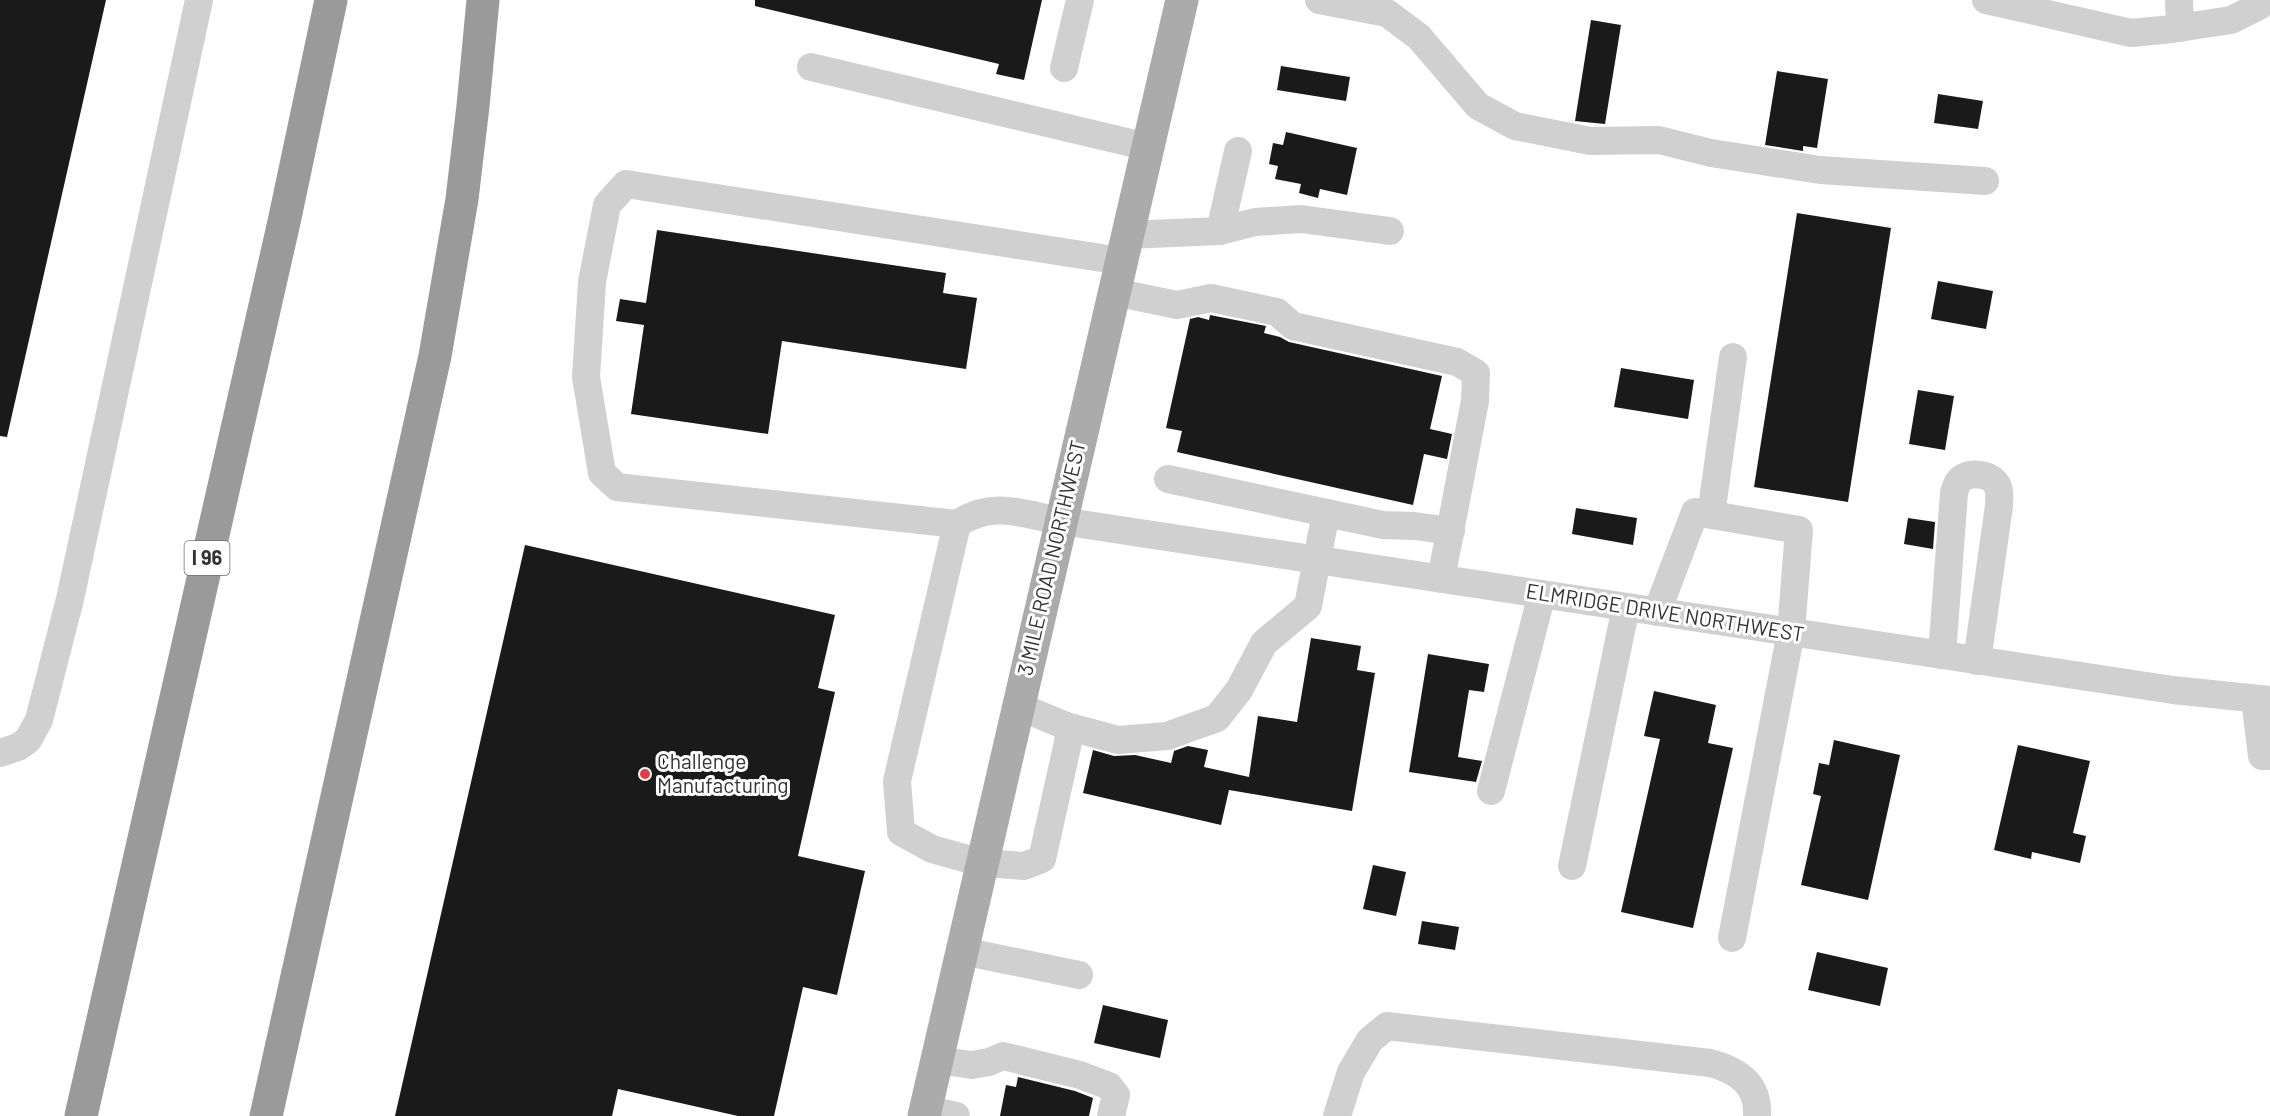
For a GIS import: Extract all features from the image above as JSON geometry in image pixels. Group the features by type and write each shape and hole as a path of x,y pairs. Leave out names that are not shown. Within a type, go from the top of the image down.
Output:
{"highway":[{"name":"I 96","path":"81,1116 284,222 331,0"},
{"path":"266,1116 435,356 462,199 483,0"}],"main road":[{"name":"3 MILE ROAD NORTHWEST","path":"935,1114 936,1060 1182,0"}],"street":[{"path":"0,753 18,747 28,740 39,720 70,599 199,0"},
{"path":"1065,68 1080,0"},
{"path":"1319,0 1387,13 1419,37 1478,106 1515,126 1590,141 1659,140 1711,153 1820,170 1985,181"},
{"path":"1986,0 2131,33 2231,20 2266,0"},
{"path":"2179,0 2180,28"},
{"path":"811,67 1148,147"},
{"path":"1220,231 1238,152"},
{"path":"1066,726 1069,738 1042,859 1024,866 982,863 932,849 901,832 897,781 957,524 617,487 609,480 602,473 596,448 586,377 592,282 607,205 626,184 1121,263 1255,222 1301,219 1390,231"},
{"path":"1121,263 1177,304 1211,298 1277,312 1293,326 1457,362 1476,373 1475,401 1441,579"},
{"path":"1711,515 1733,357"},
{"path":"1942,655 1954,493 1959,481 1970,475 1984,475 1995,481 1999,490 1999,506 1977,661"},
{"path":"1168,478 1383,525 1450,531"},
{"name":"ELMRIDGE DRIVE NORTHWEST","path":"957,524 970,515 998,509 1061,521 1977,661 2173,690 2262,699"},
{"path":"1657,612 1695,512 1799,530 1791,632 1732,938"},
{"path":"1018,706 1066,726 1118,740 1167,736 1217,718 1239,690 1264,643 1308,606 1315,560 1326,513"},
{"path":"1491,791 1542,594"},
{"path":"1572,866 1626,607"},
{"path":"2262,699 2262,756 2270,756"},
{"path":"962,951 1078,975"},
{"path":"1337,1116 1351,1072 1370,1040 1387,1026 1710,1063 1740,1074 1752,1089 1757,1116"},
{"path":"936,1060 972,1065 989,1062 1003,1056 1080,1075 1109,1086 1116,1095 1111,1116"}],"building":[{"path":"0,0 106,0 7,437 0,436"},
{"path":"755,0 1042,0 1024,80 996,74 999,64 755,6"},
{"path":"1591,20 1621,25 1605,124 1575,121"},
{"path":"1281,66 1350,77 1346,101 1277,90"},
{"path":"1777,71 1828,79 1817,148 1803,146 1803,151 1765,145"},
{"path":"1938,94 1983,101 1978,129 1934,123"},
{"path":"1286,132 1357,148 1347,195 1320,189 1318,198 1299,193 1301,184 1275,179 1278,166 1269,164 1273,143 1283,145"},
{"path":"1797,213 1891,228 1848,502 1754,487"},
{"path":"657,230 946,273 943,293 977,298 966,369 782,341 768,434 631,414 644,325 616,321 620,299 646,303"},
{"path":"1938,281 1993,291 1986,329 1931,319"},
{"path":"1210,315 1266,326 1264,333 1289,342 1442,376 1430,429 1452,434 1447,459 1424,454 1413,505 1177,452 1182,431 1166,428 1190,319 1198,317 1209,320"},
{"path":"1621,368 1694,380 1688,419 1614,407"},
{"path":"1918,390 1954,396 1945,450 1909,444"},
{"path":"1576,508 1637,518 1633,545 1572,534"},
{"path":"1908,518 1935,522 1933,549 1904,544"},
{"name":"Challenge Manufacturing","path":"525,545 835,615 818,688 835,692 798,856 865,871 837,995 803,987 774,1116 738,1116 618,1089 612,1116 395,1116"},
{"path":"1311,638 1361,646 1357,670 1375,673 1352,811 1229,790 1221,825 1083,793 1093,750 1114,756 1135,755 1171,763 1174,751 1188,746 1208,750 1204,767 1249,777 1258,716 1297,722"},
{"path":"1428,654 1489,664 1484,692 1469,690 1458,757 1482,761 1476,782 1409,772"},
{"path":"1654,691 1716,705 1708,743 1733,748 1693,928 1621,912 1660,739 1644,736"},
{"path":"1834,740 1900,755 1868,900 1801,885 1821,796 1813,794 1819,763 1829,765"},
{"path":"2018,745 2090,761 2073,833 2086,836 2080,863 2032,852 2031,859 1994,850"},
{"path":"1373,865 1406,872 1396,916 1363,909"},
{"path":"1422,921 1459,927 1455,950 1418,944"},
{"path":"1817,952 1888,968 1880,1006 1808,990"},
{"path":"1103,1005 1168,1020 1160,1058 1094,1043"},
{"path":"1018,1077 1075,1091 1093,1098 1089,1116 1000,1116 1006,1085 1016,1087"}],"place":[{"name":"Challenge Manufacturing","path":"645,774"}]}
